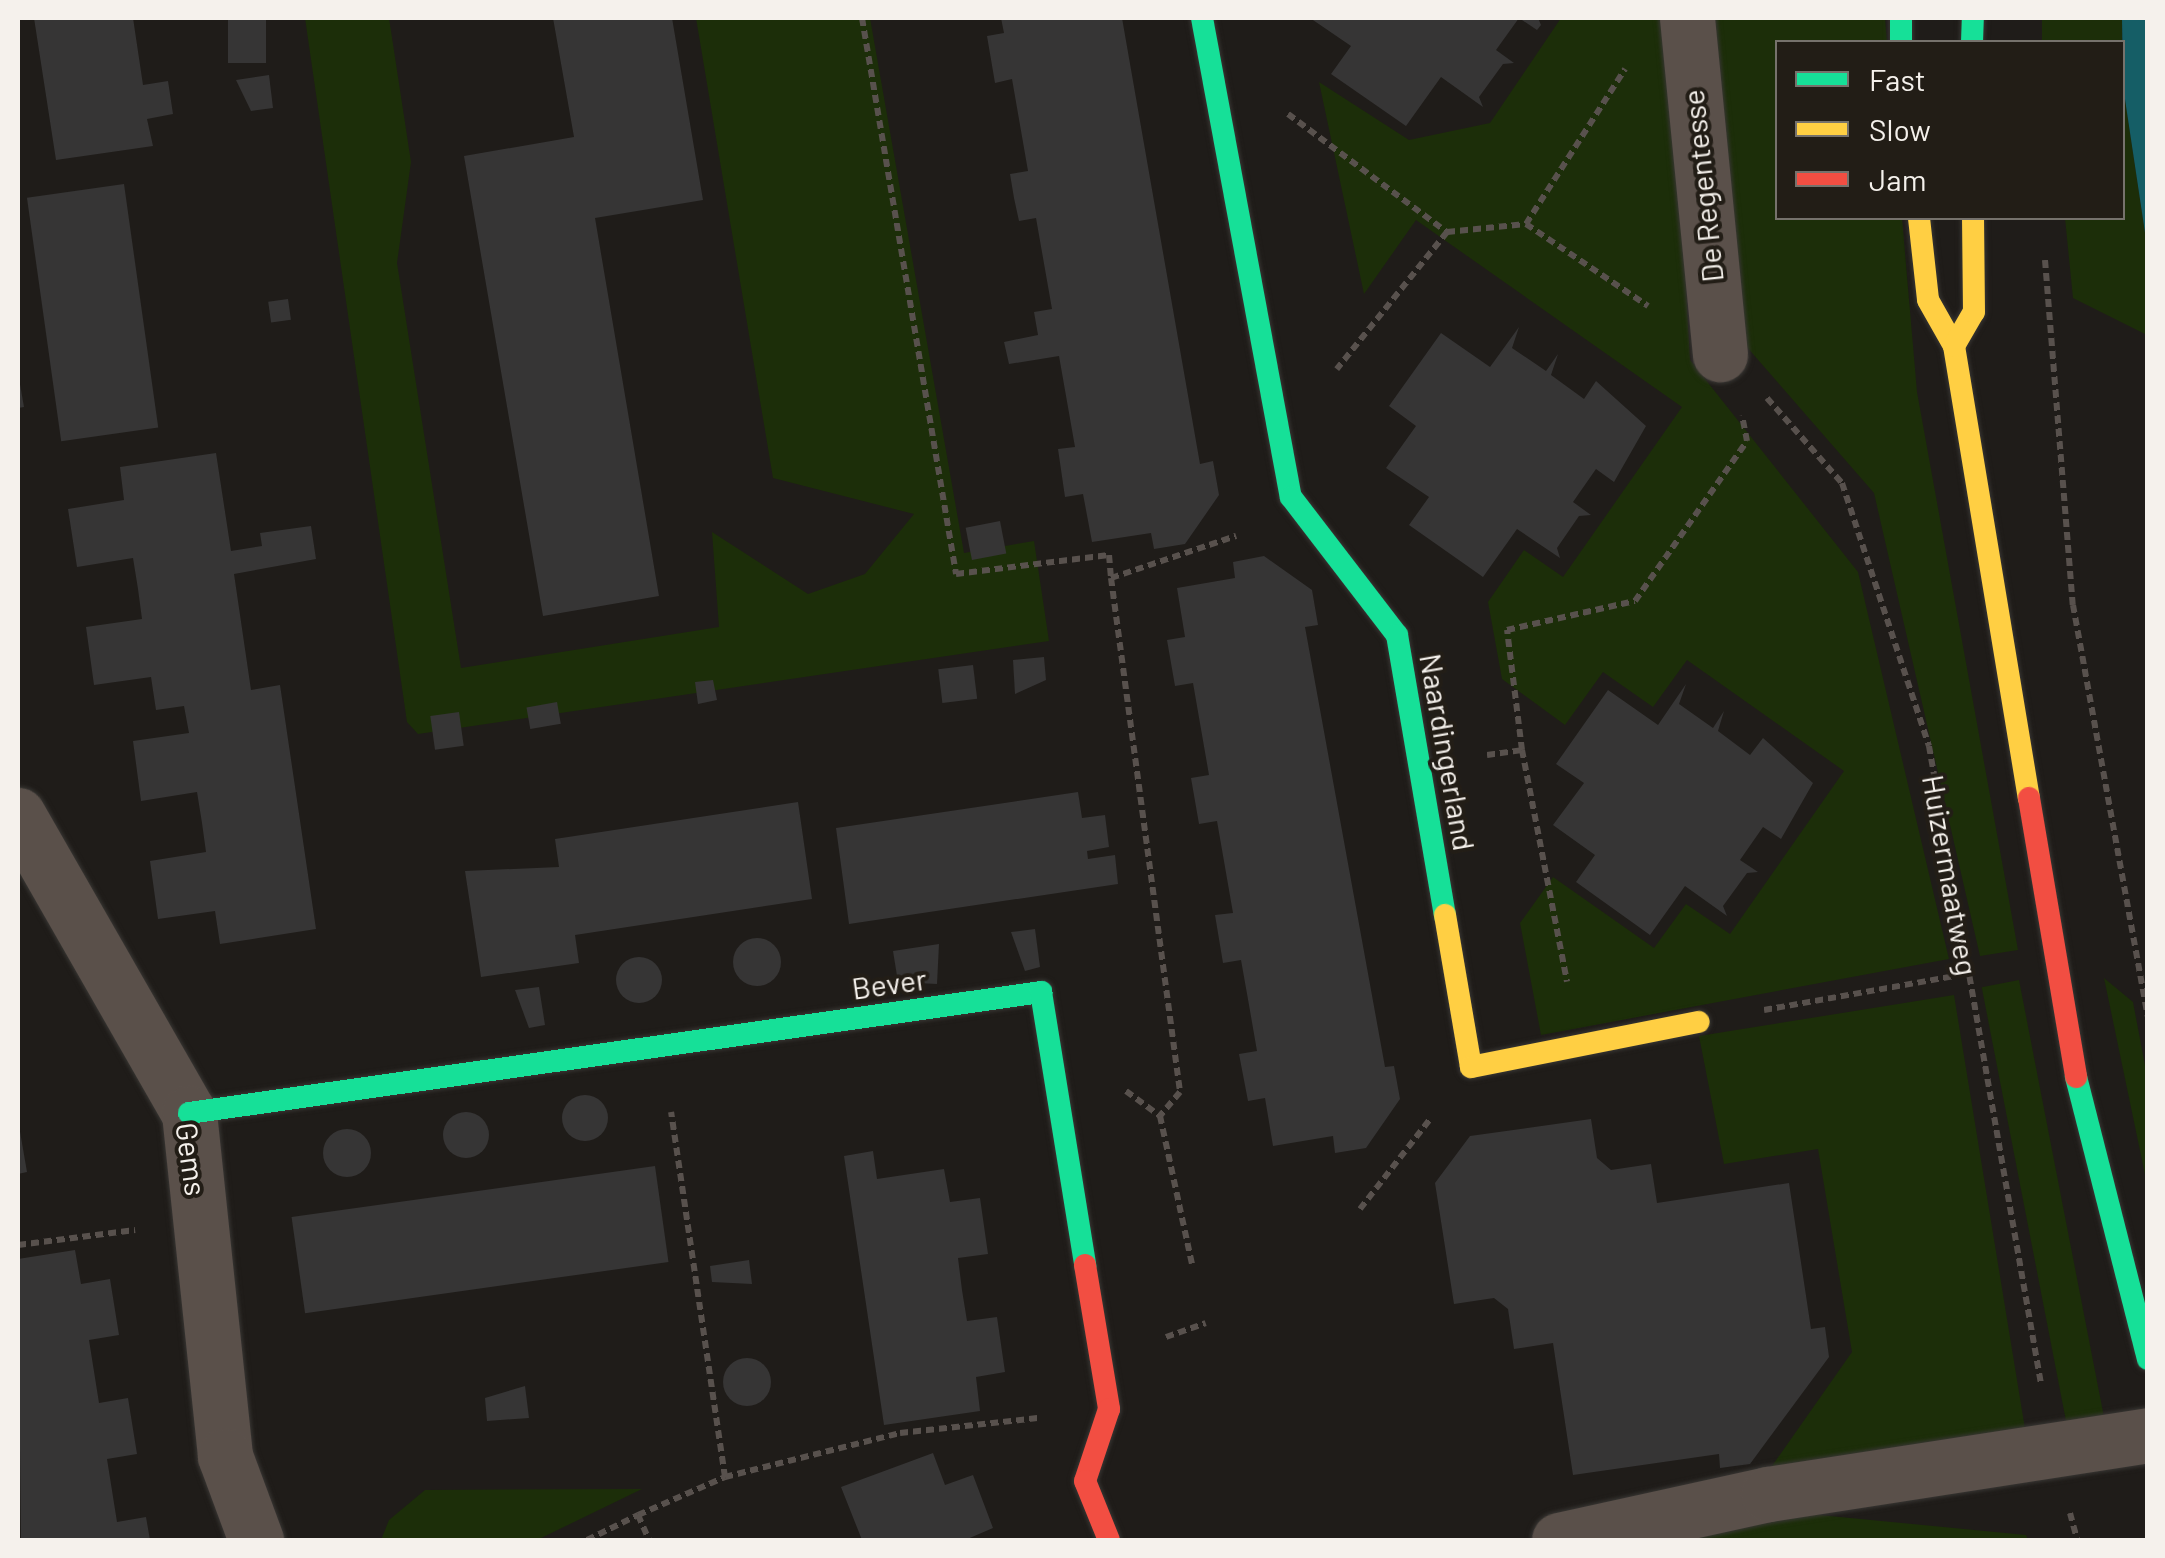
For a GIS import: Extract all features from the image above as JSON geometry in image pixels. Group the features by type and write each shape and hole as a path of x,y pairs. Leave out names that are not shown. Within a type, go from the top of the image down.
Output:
{"street":[{"name":"Naardingerland","path":"1202,18 1292,497 1397,635 1471,1066"},
{"name":"De Regentesse","path":"1687,18 1726,356"},
{"path":"1919,220 1928,300 1954,346 2072,1060 2148,1359"},
{"path":"1954,346 1974,312 1973,220"},
{"name":"Gems","path":"18,815 189,1114 225,1456 256,1540"},
{"name":"Bever","path":"189,1114 1041,992 1109,1409 1084,1481 1109,1540"},
{"path":"1471,1066 1698,1022"},
{"path":"1559,1540 1768,1494 2148,1435"}],"path":[{"path":"862,18 956,574 1109,555 1180,1092 1160,1116"},
{"path":"1209,55 1447,232 1526,224 1638,49"},
{"name":"Huizermaatweg","path":"1526,224 1726,356 1842,483 1924,727 2054,1452 2077,1540"},
{"path":"1280,440 1447,232"},
{"path":"2043,237 2073,604 2148,1016"},
{"path":"1579,1045 1522,750 1507,630 1636,601 1747,441 1726,356"},
{"path":"1112,578 1224,545 1292,497"},
{"path":"1421,765 1522,750"},
{"path":"1698,1022 1954,976"},
{"path":"1048,1034 1160,1116 1192,1264"},
{"path":"662,1046 724,1478"},
{"path":"1360,1208 1471,1066"},
{"path":"18,1244 200,1222"},
{"path":"587,1540 724,1478 900,1433 1109,1409"},
{"path":"638,1516 649,1540"}],"green space":[{"path":"305,18 389,18 411,162 397,263 461,668 719,627 712,532 808,594 865,574 914,514 773,478 696,18 870,18 964,553 1034,541 1049,641 418,734 407,722"},
{"path":"1561,18 1671,18 1690,360 1858,572 1949,959 1541,1035 1520,923 1553,877 1654,948 1686,904 1730,934 1844,771 1687,660 1653,707 1603,672 1565,725 1502,679 1488,602 1524,550 1563,577 1682,407 1416,220 1364,294 1319,82 1409,140 1490,123"},
{"path":"1711,18 1885,18 1887,40 1775,40 1775,220 1902,220 1917,392 2018,950 1980,956 1874,493 1746,346"},
{"path":"2042,18 2122,18 2122,40 2042,40"},
{"path":"2125,99 2147,246 2147,335 2073,298 2065,220 2125,220"},
{"path":"2104,978 2133,1002 2147,1076 2147,1184"},
{"path":"2019,980 2106,1428 2069,1435 1982,987"},
{"path":"1954,995 2026,1435 1765,1476 1852,1352 1818,1149 1724,1164 1699,1036"},
{"path":"642,1489 537,1540 381,1540 389,1520 425,1490"},
{"path":"1778,1511 2026,1535 2028,1540 1671,1540"}],"water":[{"path":"2122,18 2147,18 2147,246 2125,99"}],"building":[{"path":"34,18 133,18 143,85 168,81 173,114 147,119 153,146 56,160"},
{"path":"228,18 266,18 266,63 228,63"},
{"path":"553,18 672,18 703,200 595,218 659,596 543,616 464,156 574,137"},
{"path":"1001,18 1122,18 1200,464 1213,461 1219,495 1185,544 1154,549 1151,533 1092,542 1083,494 1065,497 1058,449 1075,447 1059,356 1009,364 1004,342 1038,335 1034,312 1052,309 1036,218 1019,221 1014,198 1010,174 1028,171 1012,79 995,83 987,36 1004,33"},
{"path":"1310,18 1519,18 1496,50 1514,63 1503,64 1479,97 1483,107 1441,77 1406,126 1331,74 1351,46"},
{"path":"1519,18 1538,18 1541,25 1537,30"},
{"path":"269,75 273,108 251,111 236,80"},
{"path":"124,184 158,428 61,441 27,198"},
{"path":"288,299 291,320 271,323 268,302"},
{"path":"1519,327 1512,348 1546,371 1558,354 1551,375 1584,399 1596,381 1646,426 1614,482 1596,469 1573,502 1591,515 1579,516 1557,548 1560,558 1517,529 1483,577 1409,525 1429,497 1386,468 1416,426 1389,406 1441,333 1490,367"},
{"path":"18,373 24,407 18,408"},
{"path":"216,453 231,551 262,546 260,533 311,526 316,559 234,574 251,690 280,685 316,929 220,944 215,911 158,919 150,861 206,852 202,823 197,792 141,801 133,741 189,733 184,706 156,710 151,677 94,685 86,627 142,619 138,589 133,558 77,567 68,509 124,500 120,467"},
{"path":"1000,521 1006,553 972,560 966,528"},
{"path":"1264,556 1312,590 1318,625 1305,627 1385,1067 1394,1066 1400,1099 1366,1148 1335,1153 1333,1136 1273,1146 1265,1098 1248,1101 1239,1054 1257,1051 1241,960 1223,963 1215,915 1233,913 1217,821 1199,824 1191,778 1209,775 1193,683 1175,686 1167,640 1185,637 1177,588 1235,578 1233,562"},
{"path":"1044,657 1046,680 1015,694 1013,660"},
{"path":"973,665 977,699 942,703 938,669"},
{"path":"713,680 717,700 698,704 695,682"},
{"path":"1686,684 1679,704 1713,728 1724,711 1718,731 1750,755 1763,738 1813,783 1781,839 1763,827 1740,860 1758,872 1747,873 1723,906 1727,916 1685,886 1650,935 1576,882 1595,855 1553,825 1584,783 1556,764 1608,690 1658,725"},
{"path":"557,702 561,724 530,729 526,707"},
{"path":"459,712 464,746 435,750 430,716"},
{"path":"1078,792 1082,818 1105,815 1109,847 1087,851 1088,859 1115,855 1118,884 849,924 836,828"},
{"path":"798,802 812,899 575,935 579,963 481,977 465,871 559,867 555,839"},
{"path":"1035,929 1040,967 1025,971 1011,932"},
{"path":"757,938 774,945 781,962 774,979 757,986 740,979 733,962 740,945"},
{"path":"939,944 937,984 898,982 893,951"},
{"path":"639,957 656,963 662,980 656,997 639,1003 622,997 616,980 622,963"},
{"path":"539,987 545,1025 529,1028 515,990"},
{"path":"585,1095 602,1101 608,1118 602,1135 585,1141 568,1135 562,1118 568,1101"},
{"path":"466,1112 483,1118 489,1135 483,1152 466,1158 449,1152 443,1135 449,1118"},
{"path":"1591,1119 1597,1158 1611,1170 1651,1164 1657,1203 1789,1183 1811,1329 1825,1327 1829,1357 1750,1464 1720,1468 1719,1454 1573,1475 1553,1343 1514,1349 1508,1309 1494,1298 1454,1304 1435,1183 1470,1136"},
{"path":"18,1120 27,1172 18,1174"},
{"path":"347,1129 364,1136 371,1153 364,1170 347,1177 330,1170 323,1153 330,1136"},
{"path":"873,1151 877,1179 944,1169 950,1202 980,1198 988,1254 958,1258 962,1290 967,1321 997,1317 1005,1372 976,1377 980,1411 884,1425 844,1156"},
{"path":"655,1166 668,1262 305,1313 292,1217"},
{"path":"75,1250 81,1284 110,1279 119,1335 89,1340 99,1403 128,1398 137,1454 107,1459 117,1522 146,1517 150,1540 21,1540 18,1259"},
{"path":"749,1260 752,1284 712,1282 710,1266"},
{"path":"747,1358 764,1365 771,1382 764,1399 747,1406 730,1399 723,1382 730,1365"},
{"path":"525,1386 529,1418 487,1421 485,1398"},
{"path":"933,1453 945,1485 973,1475 993,1528 965,1540 862,1540 841,1487"}],"traffic: fast":[{"path":"1202,18 1291,497 1397,635 1445,915"},
{"path":"1901,18 1901,40"},
{"path":"1972,40 1973,18"},
{"path":"189,1113 1041,992 1085,1265"},
{"path":"2076,1077 2148,1359"}],"traffic: slow":[{"path":"1919,220 1928,300 1954,346 2029,798"},
{"path":"1954,346 1974,312 1973,220"},
{"path":"1445,915 1471,1067 1699,1022"}],"traffic: jam":[{"path":"2029,798 2076,1077"},
{"path":"1085,1265 1109,1409 1085,1481 1109,1540"}]}
